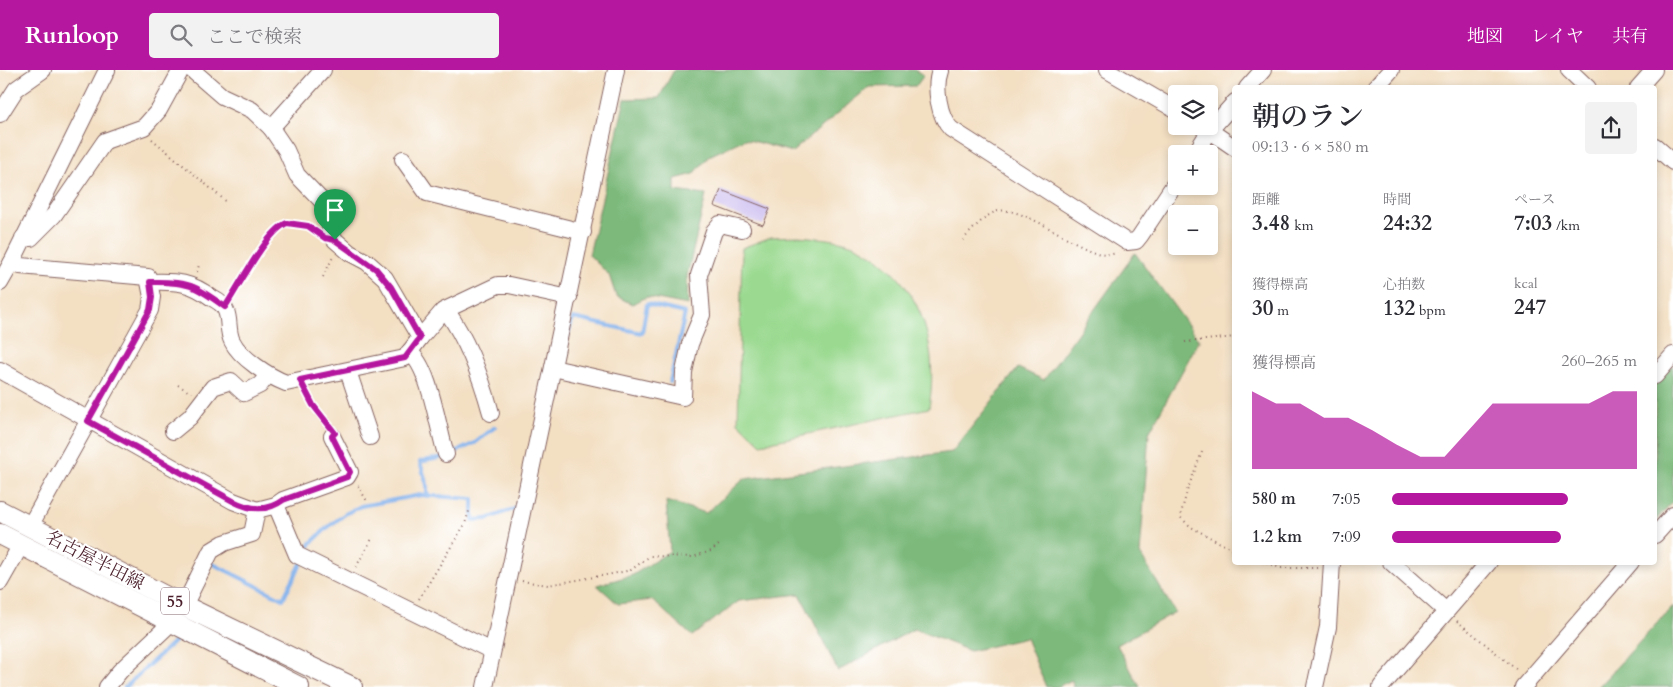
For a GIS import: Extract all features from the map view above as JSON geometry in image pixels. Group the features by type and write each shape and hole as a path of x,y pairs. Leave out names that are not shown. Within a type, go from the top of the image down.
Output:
{"main road":[{"name":"名古屋半田線","path":"0,511 184,606 352,687"},
{"name":"名古屋半田線","path":"0,534 299,687"}],"street":[{"path":"0,114 16,88 43,70"},
{"path":"0,283 107,70"},
{"path":"24,238 31,238 54,215 105,140 144,126 159,110 181,70"},
{"path":"192,70 222,96 252,110 271,128 286,150 297,174 323,202 332,221 330,230 337,242 367,262 385,278 420,338"},
{"path":"271,128 323,70"},
{"path":"485,687 616,70"},
{"path":"941,70 937,79 943,117 951,129 1127,242 1136,240 1140,236 1168,194"},
{"path":"1107,70 1168,105"},
{"path":"1250,85 1263,70"},
{"path":"1378,85 1391,70"},
{"path":"1569,70 1585,85"},
{"path":"1641,85 1654,70"},
{"path":"1218,118 1232,105"},
{"path":"1217,135 1232,146"},
{"path":"1657,148 1673,162"},
{"path":"403,159 427,193 583,232"},
{"path":"554,368 683,397 684,372 690,344 702,315 699,276 714,231 720,224 742,229"},
{"path":"12,262 20,266 148,277 152,297 150,310 30,526"},
{"path":"150,282 176,281 196,286 225,307 232,342 268,375 286,383 405,358 434,320 446,310 498,285 509,285 569,298"},
{"path":"446,310 467,344 483,383 491,414"},
{"path":"409,352 414,355 429,387 446,454"},
{"path":"1657,374 1673,355"},
{"path":"0,370 233,501 258,510 276,506 283,500 347,477 350,472 348,466 332,436"},
{"path":"348,371 370,437"},
{"path":"173,431 190,417 213,387 231,381 244,393 260,385 268,375"},
{"path":"276,506 296,554 492,651"},
{"path":"184,606 211,551 224,542 252,534 258,510"},
{"path":"1657,533 1673,515"},
{"path":"0,582 21,545"},
{"path":"1315,687 1328,627 1332,565"},
{"path":"1394,565 1446,611"},
{"path":"1381,687 1487,565"},
{"path":"1526,684 1628,565"},
{"path":"107,687 120,671 172,622"}],"path":[{"path":"144,126 155,142 228,203"},
{"path":"963,240 982,220 994,212 1004,210 1038,222 1100,254 1111,255 1120,252 1127,242"},
{"path":"225,307 258,252 282,225 287,223 308,226 325,238 337,242 322,277"},
{"path":"1185,342 1232,337"},
{"path":"300,380 313,405 335,433 332,436"},
{"path":"1202,452 1188,488 1180,517 1191,527 1232,549"},
{"path":"412,611 465,524 470,508"},
{"path":"349,579 373,537"},
{"path":"508,580 548,585 631,570 650,556 693,556 711,551 720,544"},
{"path":"1272,565 1281,568 1332,565"},
{"path":"1446,611 1526,684"}],"green space":[{"path":"674,70 914,70 924,75 916,86 869,87 792,152 745,139 709,156 694,174 675,179 675,191 706,195 687,276 688,305 647,297 632,304 616,296 609,275 589,255 625,99 659,98"},
{"path":"798,236 831,240 855,246 883,263 899,279 912,297 922,317 928,339 931,361 929,408 761,444 738,422 742,248 771,237"},
{"path":"1135,253 1199,340 1149,433 1140,554 1175,612 1117,645 1140,687 1073,687 1072,680 1057,687 1046,687 1026,638 970,651 914,629 838,671 800,594 739,601 692,636 652,600 618,604 597,585 633,575 670,551 666,501 706,513 744,479 952,452 1018,368 1044,380"},
{"path":"1673,365 1673,501 1657,519 1657,383"},
{"path":"1673,606 1673,687 1598,687"}],"building":[{"path":"721,190 770,209 763,225 714,206"}],"waterway":[{"path":"567,337 573,318 642,333 647,304 685,313 670,382"},
{"path":"551,415 561,376"},
{"path":"451,454 475,443 495,427"},
{"path":"427,496 427,485 420,462 444,457"},
{"path":"306,554 311,543 327,528 345,514 361,506 421,495 473,499 473,520 487,519 519,507"},
{"path":"211,563 283,599 302,562"},
{"path":"125,687 176,640"}],"route":[{"path":"287,223 308,226 325,238 331,241 335,240 350,253 367,262 385,278 400,303 411,327 420,338 405,358 360,369 300,380 313,405 320,415 326,419 335,433 332,436 350,472 347,477 283,500 276,506 258,510 242,506 88,421 150,310 152,297 150,282 176,281 196,286 225,307 244,279 258,252 282,225 287,223"}]}
